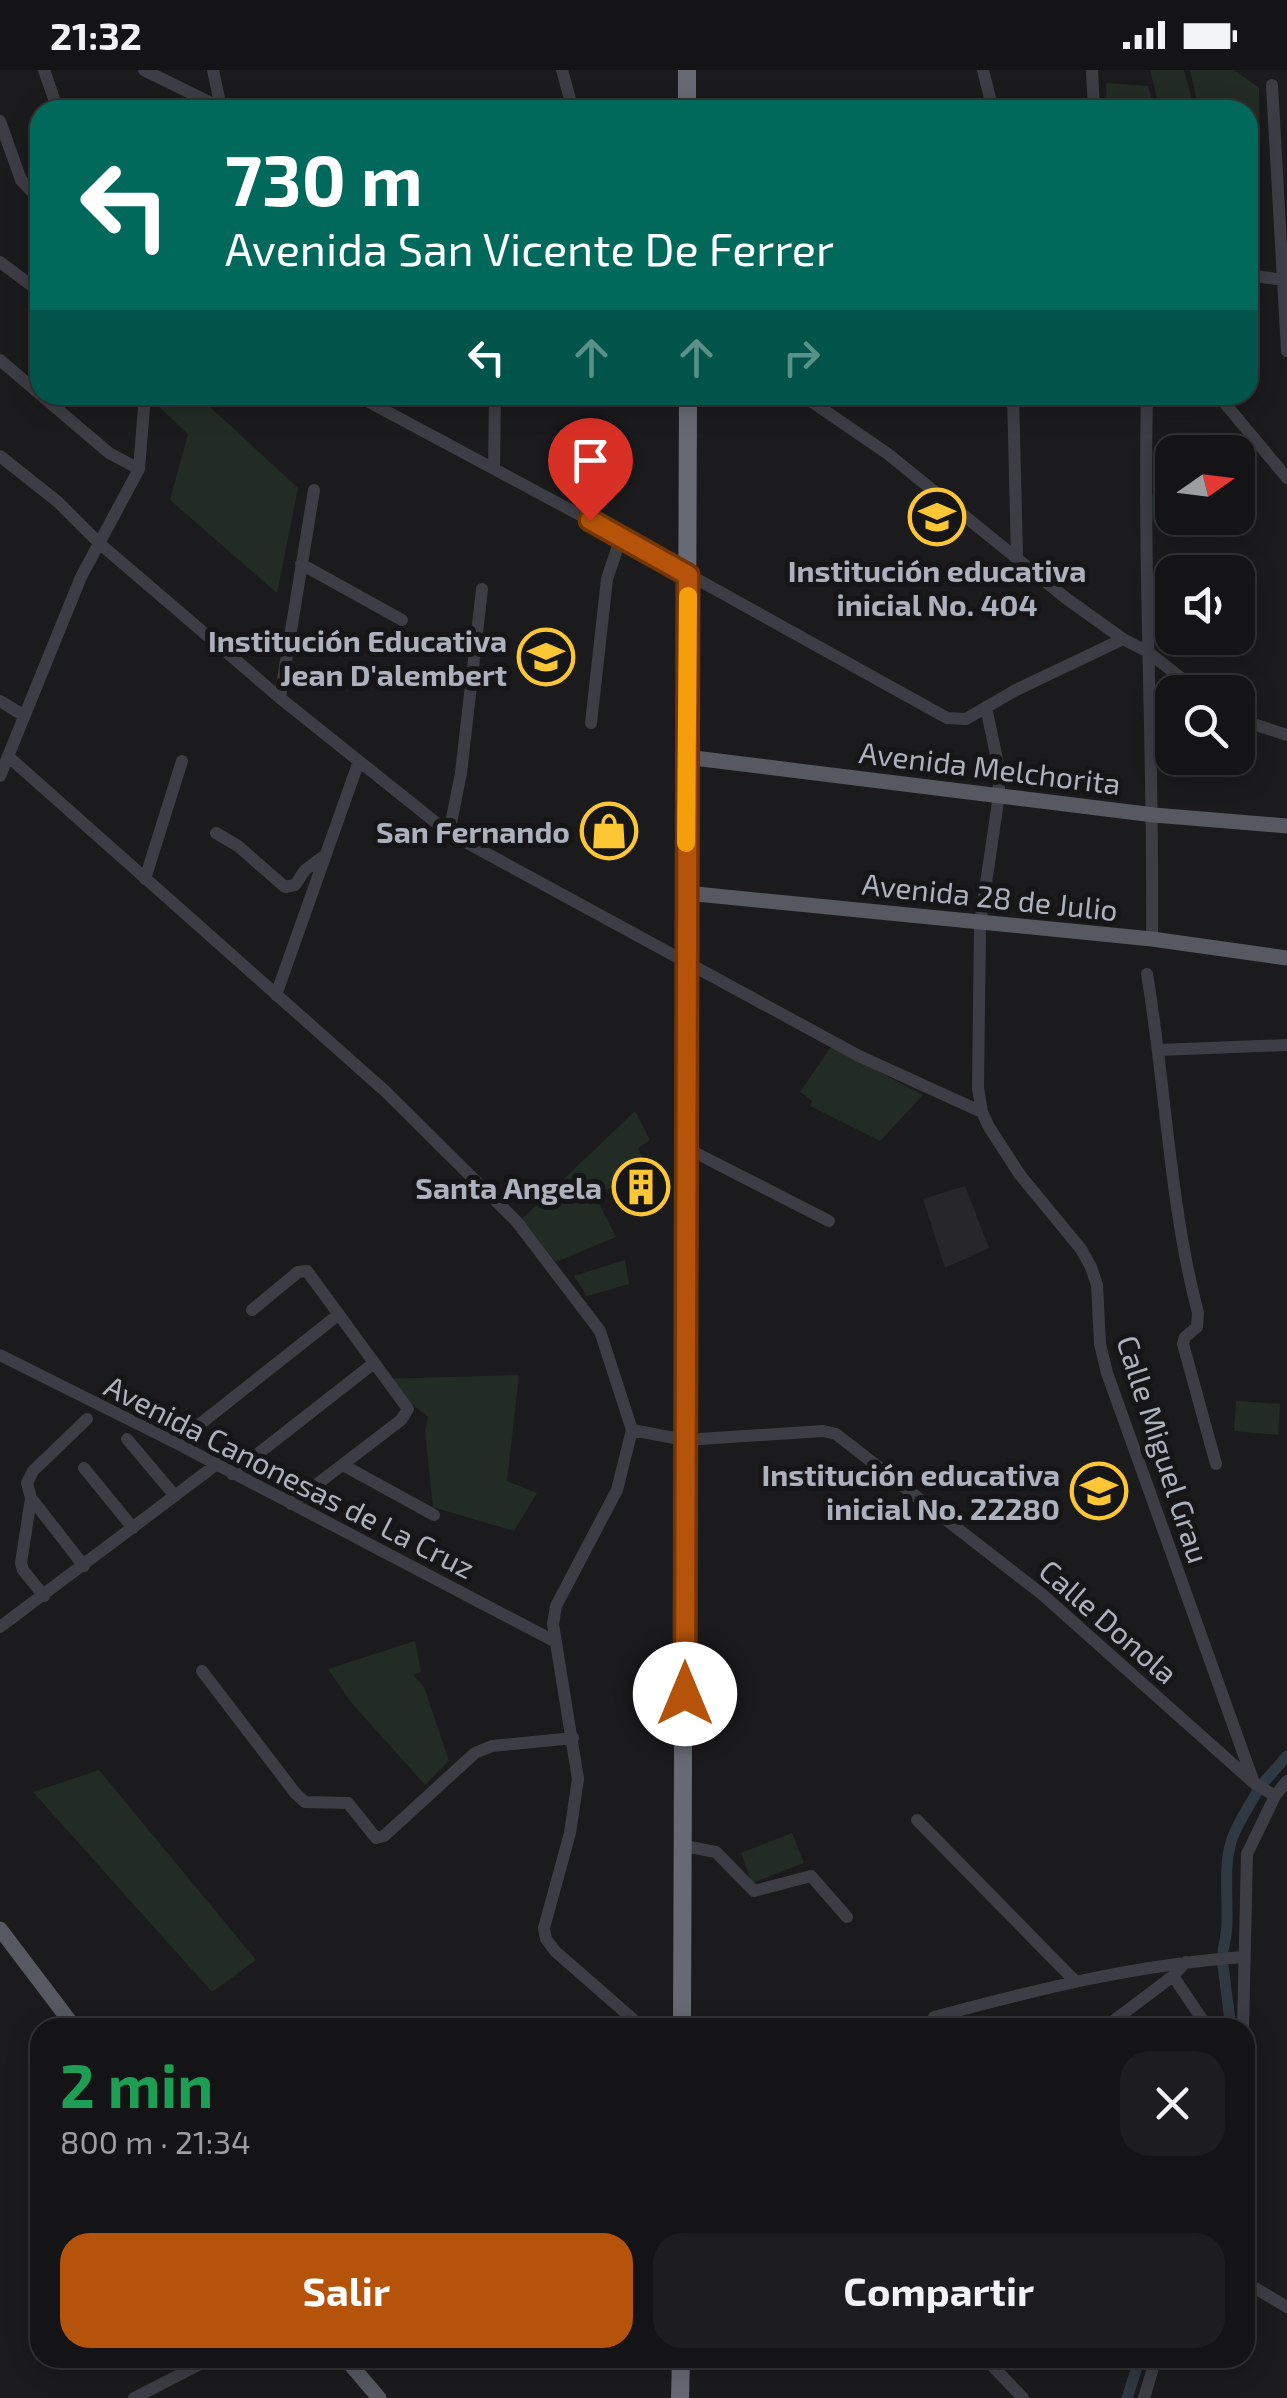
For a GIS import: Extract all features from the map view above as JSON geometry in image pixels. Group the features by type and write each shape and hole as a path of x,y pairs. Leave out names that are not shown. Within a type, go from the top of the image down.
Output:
{"highway":[{"path":"687,100 688,70"},
{"path":"682,2018 688,405"},
{"path":"680,2398 681,2368"}],"main road":[{"name":"Avenida Melchorita","path":"686,757 1154,814 1287,826"},
{"name":"Avenida 28 de Julio","path":"686,892 1152,939 1287,958"},
{"path":"0,1929 67,2018"},
{"path":"354,2368 379,2398"}],"street":[{"path":"44,70 54,100"},
{"path":"144,70 205,100"},
{"path":"213,70 221,100"},
{"path":"562,70 570,100"},
{"path":"983,70 990,100"},
{"path":"1092,70 1094,100"},
{"path":"1272,85 1283,191 1287,352"},
{"path":"0,120 21,180 30,189"},
{"path":"0,262 30,284"},
{"path":"1258,276 1283,280"},
{"path":"0,360 30,385"},
{"path":"53,405 109,452 138,469"},
{"path":"0,776 80,577 138,469 144,405"},
{"path":"375,405 947,718 966,719 1123,639"},
{"path":"494,469 495,405"},
{"path":"817,405 888,454 1067,599 1177,675"},
{"path":"1013,405 1017,556"},
{"path":"1146,405 1154,814 1152,939"},
{"path":"1226,405 1287,478"},
{"path":"0,456 58,502 99,543 280,698 449,833 859,1056 982,1112"},
{"path":"280,698 314,490"},
{"path":"591,723 608,579 621,537"},
{"path":"301,564 402,620"},
{"path":"449,833 462,772 482,589"},
{"path":"0,701 23,715"},
{"name":"Calle Miguel Grau","path":"986,707 1000,769 980,924 978,1088 982,1112 1020,1175 1082,1249 1091,1267 1107,1373 1254,1783"},
{"path":"1255,725 1287,735"},
{"path":"10,758 398,1104 518,1222 600,1331 632,1430 617,1490 556,1606 552,1624 578,1779 570,1833 544,1928 546,1939 556,1951 632,2018"},
{"path":"145,879 182,761"},
{"path":"276,995 359,761"},
{"path":"216,833 238,846 285,887 296,885 304,870 324,856"},
{"path":"1147,974 1178,1222 1198,1313 1197,1327 1183,1344 1216,1464"},
{"path":"1159,1050 1287,1045"},
{"path":"686,1148 829,1221"},
{"path":"252,1310 304,1270 406,1404 406,1413 291,1504"},
{"path":"176,1442 338,1315"},
{"name":"Avenida Canonesas de La Cruz","path":"0,1355 176,1442 556,1642"},
{"path":"232,1474 374,1363"},
{"path":"44,1596 21,1563 31,1498 28,1478 86,1419"},
{"name":"Calle Donola","path":"632,1430 685,1440 823,1431 836,1434 1043,1595 1254,1783 1275,1796"},
{"path":"127,1439 175,1496"},
{"path":"0,1627 217,1464"},
{"path":"343,1465 434,1515"},
{"path":"84,1468 132,1528"},
{"path":"31,1498 84,1566"},
{"path":"202,1671 296,1794 312,1803 348,1802 376,1838 384,1836 475,1753 492,1746 573,1738"},
{"path":"1243,2018 1247,1854 1275,1796 1287,1781"},
{"path":"917,1820 1074,1980"},
{"path":"684,1846 716,1852 754,1891 811,1876 847,1917"},
{"path":"934,2017 1074,1980 1244,1957"},
{"path":"1117,2018 1186,1962"},
{"path":"1173,1976 1201,2018"},
{"path":"1255,2288 1287,2308"},
{"path":"134,2398 192,2368"},
{"path":"994,2368 1023,2398"},
{"path":"1144,2398 1153,2368"}],"shaded area":[{"path":"1150,70 1184,70 1192,100 1158,100"},
{"path":"1190,70 1234,70 1259,88 1260,175 1258,100 1197,100"},
{"path":"1106,83 1148,86 1152,100 1107,100"},
{"path":"157,405 208,405 298,488 277,593 170,500 188,434"},
{"path":"1155,494 1155,522 1147,522 1145,495"},
{"path":"831,1047 923,1095 880,1141 810,1106 812,1101 800,1092"},
{"path":"635,1111 650,1140 638,1148 648,1171 597,1194 589,1184 616,1237 556,1262 522,1219"},
{"path":"965,1186 989,1248 945,1268 923,1199"},
{"path":"625,1260 629,1284 587,1296 574,1276"},
{"path":"519,1375 507,1481 537,1493 514,1531 433,1507 425,1431 428,1417 381,1379"},
{"path":"1236,1401 1280,1404 1278,1435 1234,1431"},
{"path":"415,1641 421,1672 413,1675 424,1687 449,1761 425,1785 350,1701 328,1669"},
{"path":"99,1770 256,1960 212,1992 33,1792"},
{"path":"792,1833 804,1863 752,1883 741,1853"}],"waterway":[{"path":"1264,1782 1287,1756"},
{"path":"1223,1950 1232,1839 1258,1790"},
{"path":"1223,1966 1230,2018"},
{"path":"1127,2398 1137,2368"}],"slow traffic":[{"path":"686,843 688,596"}],"place":[{"name":"Institución educativa inicial No. 404","path":"937,517"},
{"name":"Institución Educativa Jean D'alembert","path":"546,657"},
{"name":"San Fernando","path":"609,831"},
{"name":"Santa Angela","path":"641,1187"},
{"name":"Institución educativa inicial No. 22280","path":"1099,1491"}],"route":[{"path":"590,520 688,575 685,1694"}]}
